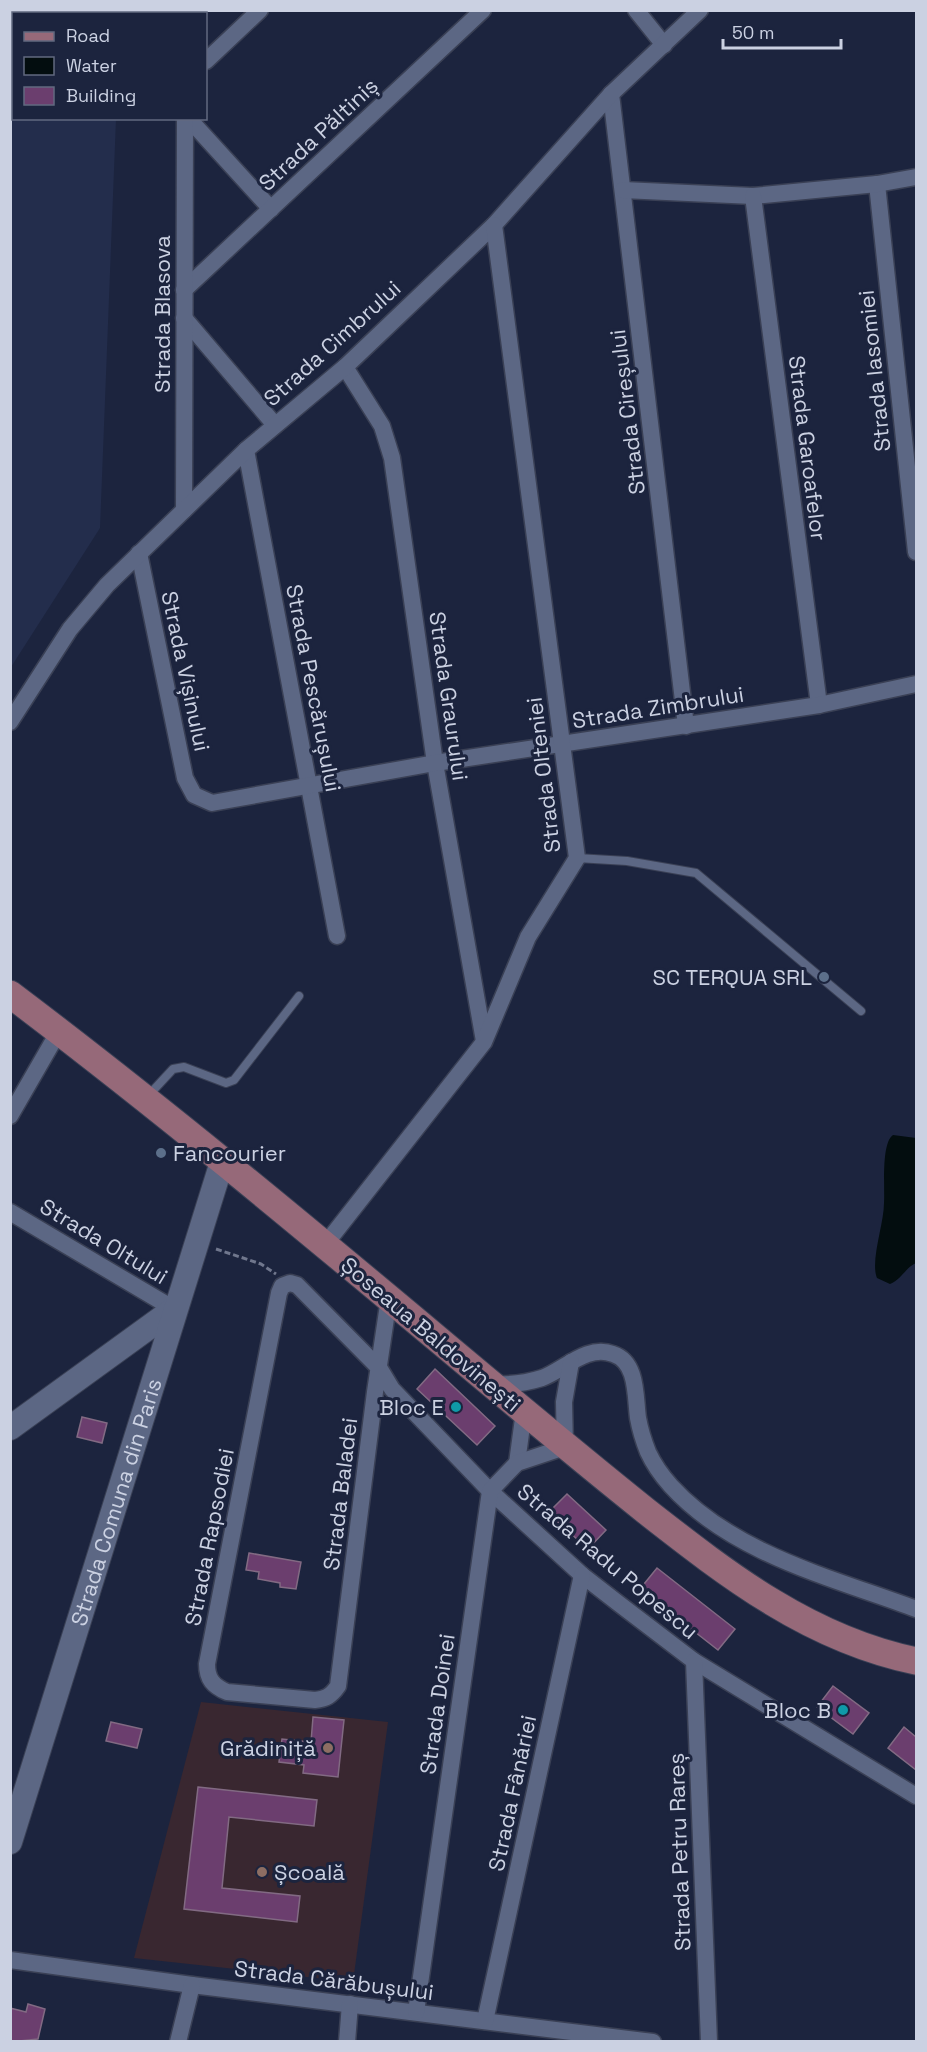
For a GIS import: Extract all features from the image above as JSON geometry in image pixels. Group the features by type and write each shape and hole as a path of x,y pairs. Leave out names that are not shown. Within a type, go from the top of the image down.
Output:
{"main road":[{"name":"Șoseaua Baldovinești","path":"10,994 389,1298 565,1447 752,1592 809,1624 868,1648 916,1660"}],"street":[{"path":"207,60 260,10"},
{"name":"Strada Păltiniș","path":"184,290 483,10"},
{"path":"636,10 664,45"},
{"name":"Strada Cimbrului","path":"10,722 70,629 107,585 246,450 345,367 494,225 611,94 700,10"},
{"name":"Strada Cireșului","path":"611,94 686,726"},
{"name":"Strada Blasova","path":"184,510 187,120"},
{"path":"189,120 271,209"},
{"path":"623,190 753,196 877,184 916,177"},
{"name":"Strada Iasomiei","path":"877,184 916,552"},
{"name":"Strada Garoafelor","path":"753,196 819,705"},
{"name":"Strada Olteniei","path":"324,1246 484,1042 528,938 577,858 494,225"},
{"path":"184,318 275,426"},
{"name":"Strada Graurului","path":"345,367 382,426 392,458 435,763 484,1042"},
{"name":"Strada Pescărușului","path":"246,450 337,936"},
{"name":"Strada Vișinului","path":"139,553 185,778 194,795"},
{"name":"Strada Zimbrului","path":"194,795 212,803 435,763 819,705 916,684"},
{"path":"10,1116 59,1031"},
{"name":"Strada Comuna din Paris","path":"11,1837 174,1309 222,1162"},
{"name":"Strada Oltului","path":"10,1212 174,1309"},
{"name":"Strada Radu Popescu","path":"290,1283 297,1285 380,1369 392,1389 490,1491 582,1575 694,1661 916,1796"},
{"name":"Strada Rapsodiei","path":"290,1283 282,1286 279,1293 207,1664 207,1674 217,1687 227,1692 315,1700 324,1699 332,1694"},
{"name":"Strada Baladei","path":"332,1694 338,1686 389,1298"},
{"path":"10,1428 174,1309"},
{"path":"492,1384 529,1382 544,1377 571,1362 599,1352 613,1353 623,1360 631,1371 640,1426 656,1467 686,1501 746,1542 788,1562 916,1609"},
{"path":"490,1491 518,1463 565,1447 564,1402 571,1362"},
{"path":"518,1463 524,1411"},
{"name":"Strada Doinei","path":"416,2012 490,1491"},
{"name":"Strada Fânăriei","path":"485,2021 582,1575"},
{"name":"Strada Petru Rareș","path":"694,1661 709,2042"},
{"name":"Strada Cărăbușului","path":"10,1960 485,2021 522,2033 653,2042"},
{"path":"178,2042 192,1985"},
{"path":"347,2042 350,2004"}],"lane":[{"path":"577,858 627,861 696,873 861,1011"},
{"path":"144,1100 173,1069 184,1067 226,1083 234,1080 299,996"}],"path":[{"path":"196,1243 261,1264 290,1283"}],"shaded area":[{"path":"11,10 120,11 12,12 12,120 116,120 100,528 11,667"},
{"name":"Școală","path":"201,1702 388,1722 353,1982 134,1958"}],"water":[{"path":"893,1135 916,1138 916,1263 890,1284 877,1278 875,1262 883,1212 885,1156 889,1140"}],"building":[{"name":"Bloc E","path":"435,1369 495,1426 477,1445 417,1389"},
{"path":"82,1417 107,1423 102,1443 77,1437"},
{"path":"567,1494 606,1530 588,1549 548,1513"},
{"path":"249,1553 301,1562 296,1589 280,1587 280,1583 258,1579 259,1572 246,1570"},
{"path":"657,1568 735,1629 718,1650 640,1589"},
{"name":"Bloc B","path":"833,1686 869,1713 853,1734 817,1707"},
{"path":"313,1717 344,1720 338,1777 303,1773 304,1765 279,1762 282,1739 311,1742"},
{"path":"111,1722 142,1729 137,1748 106,1741"},
{"path":"904,1727 916,1737 916,1770 888,1748"},
{"path":"198,1787 317,1800 314,1826 229,1817 222,1888 300,1896 297,1922 184,1909"},
{"path":"28,2004 45,2009 38,2039 10,2042 10,2008 26,2012"}],"place":[{"name":"SC TERQUA SRL","path":"824,977"},
{"name":"Fancourier","path":"161,1153"},
{"name":"Bloc E","path":"456,1407"},
{"name":"Bloc B","path":"843,1710"},
{"name":"Grădiniță","path":"328,1748"},
{"name":"Școală","path":"262,1872"}]}
